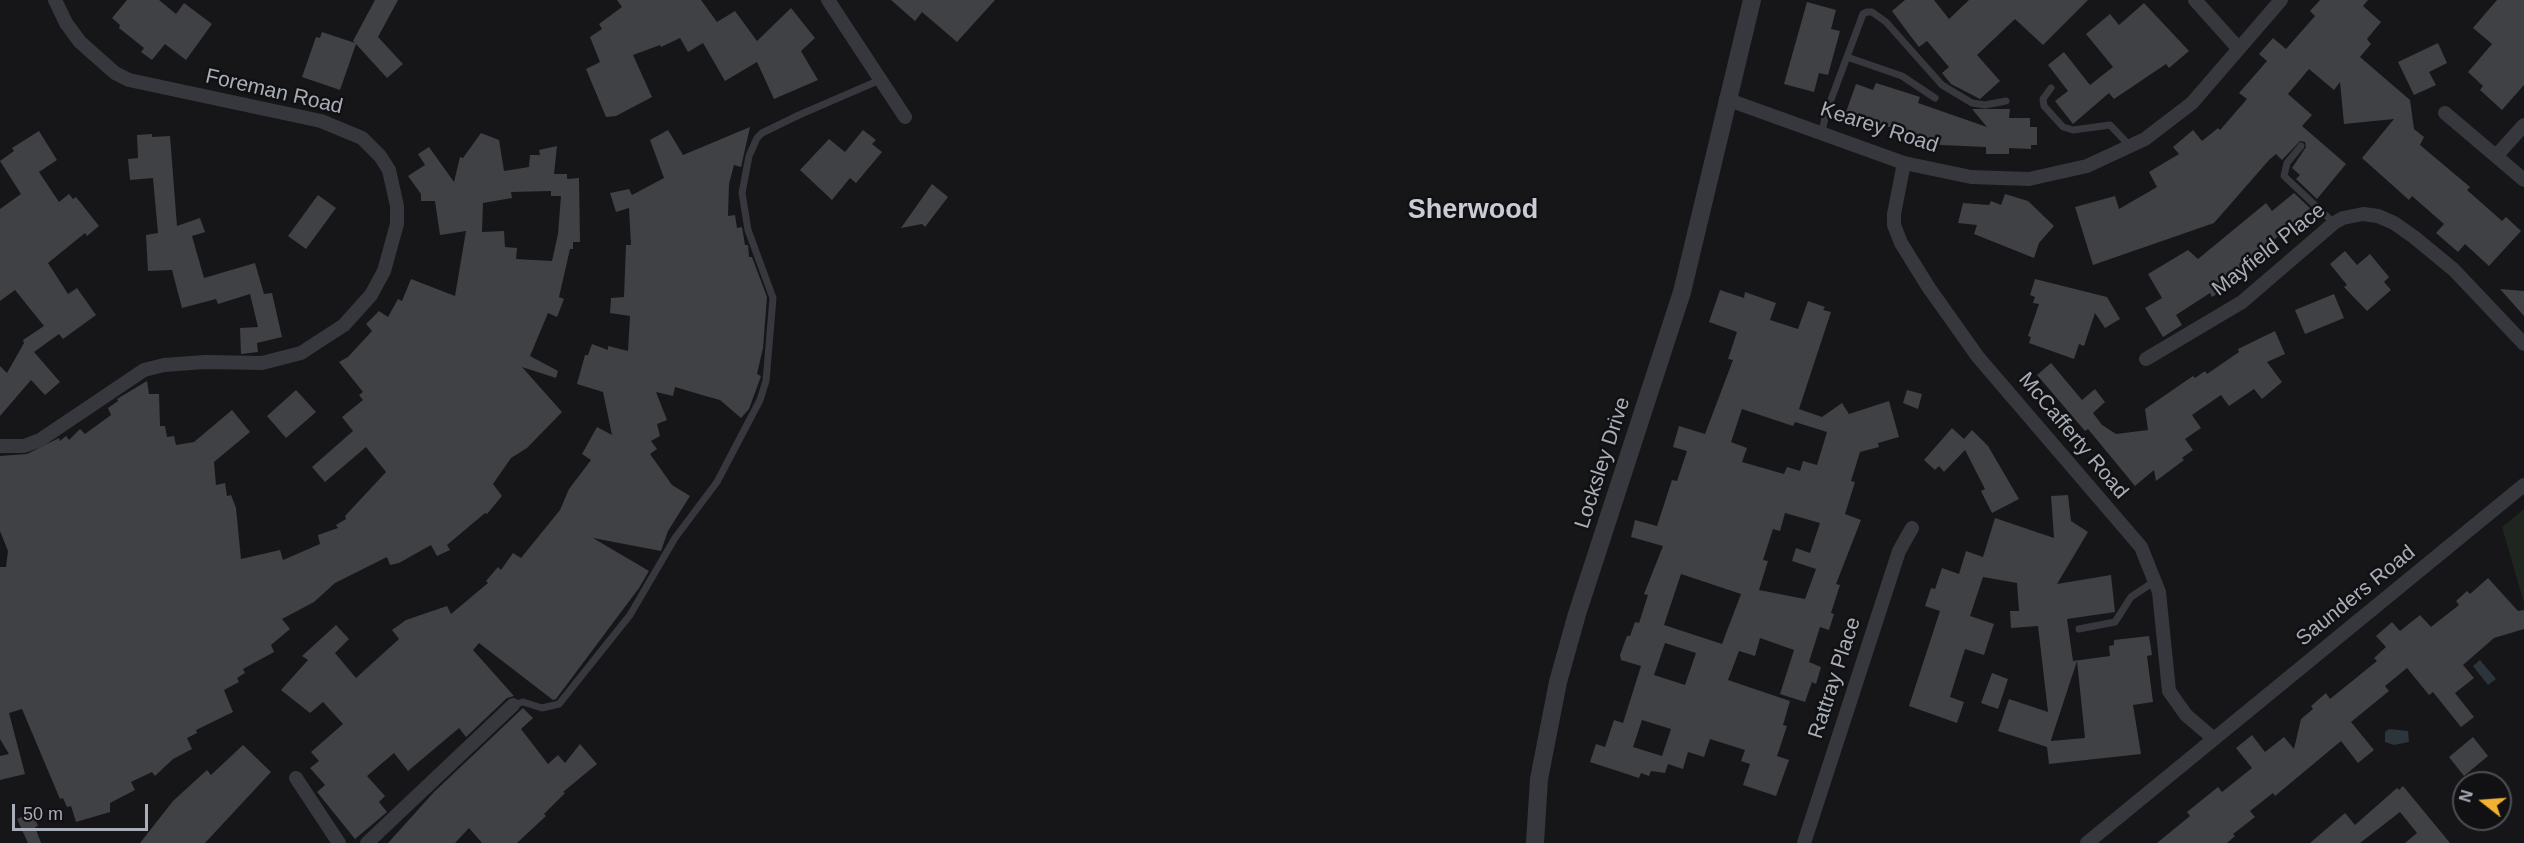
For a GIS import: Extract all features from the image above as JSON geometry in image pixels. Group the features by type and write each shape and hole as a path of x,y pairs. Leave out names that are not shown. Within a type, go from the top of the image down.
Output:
{"street":[{"name":"Foreman Road","path":"0,446 24,446 40,440 144,370 164,365 205,362 262,363 301,353 344,325 371,295 384,271 397,224 398,206 388,170 380,156 362,138 321,122 129,80 114,73 80,42 66,23 55,0"},
{"path":"828,0 905,117"},
{"name":"Locksley Drive","path":"1535,843 1539,779 1558,682 1580,604 1682,292 1726,99 1752,0"},
{"path":"2194,0 2238,48"},
{"name":"Kearey Road","path":"1726,99 1904,163 1971,177 2030,179 2086,166 2145,139 2192,103 2281,0"},
{"path":"2445,113 2497,154 2524,180"},
{"path":"2497,154 2524,125"},
{"name":"McCafferty Road","path":"1904,163 1895,204 1894,225 1914,266 1978,357 2141,547 2156,580 2163,620 2169,691 2186,715 2214,738"},
{"name":"Mayfield Place","path":"2146,359 2242,302 2334,224 2343,218 2363,214 2378,216 2394,223 2454,270 2524,344"},
{"name":"Saunders Road","path":"2087,843 2524,485"},
{"name":"Rattray Place","path":"1803,843 1899,550 1912,528"},
{"path":"367,843 513,705"},
{"path":"296,778 339,843"}],"lane":[{"path":"1822,132 1826,113 1863,14 1872,12 1886,22 1942,85 1972,103 1985,105 2006,101"},
{"path":"1847,57 1902,76 1935,98"},
{"path":"513,705 523,702 542,708 559,704 630,615 675,538 717,482 760,400 766,381 773,298 748,230 742,193 747,163 757,138 762,133 799,115 879,80"},
{"path":"2051,88 2043,99 2044,106 2063,127 2073,130 2110,125 2130,147"},
{"path":"2301,147 2287,163 2284,176 2334,224"},
{"path":"2079,629 2115,622 2131,597 2156,580"}],"shaded area":[{"path":"2524,509 2524,603 2502,527"},
{"path":"2480,660 2496,679 2488,685 2473,666"},
{"path":"2389,729 2408,731 2409,742 2394,745 2385,742 2385,732"}],"building":[{"path":"127,0 159,0 176,14 184,3 212,24 186,60 165,44 152,60 141,52 144,48 119,28 120,25 112,18"},
{"path":"375,0 398,0 378,37 403,64 387,78 356,44 340,90 302,77 316,37 320,38 322,32 355,43 353,41"},
{"path":"617,0 701,0 717,22 735,11 757,41 791,8 815,38 801,51 818,80 774,99 757,62 725,81 703,43 688,52 680,38 661,47 660,45 633,55 652,97 616,116 606,117 586,69 600,62 590,37 602,29 599,24 622,7"},
{"path":"891,0 995,0 957,42 922,12 915,21"},
{"path":"1905,0 1934,0 1949,19 1969,0 2088,0 2043,45 2015,19 1977,55 2000,81 1980,99 1951,84 1942,73 1949,67 1927,41 1919,47 1909,34 1892,11"},
{"path":"2320,0 2368,0 2363,6 2381,22 2367,39 2371,44 2360,57 2410,100 2414,129 2424,137 2420,145 2470,187 2467,190 2502,221 2506,217 2521,231 2489,266 2465,244 2458,252 2436,233 2444,224 2412,196 2409,200 2362,158 2394,119 2344,124 2340,82 2334,90 2309,69 2288,94 2312,115 2302,126 2346,164 2317,199 2296,179 2300,175 2292,168 2306,147 2305,142 2300,141 2282,160 2276,154 2269,160 2214,223 2093,265 2075,207 2115,196 2119,209 2157,187 2149,172 2179,154 2173,147 2193,130 2202,141 2218,128 2220,130 2247,99 2239,93 2267,61 2259,54 2273,38 2286,49 2315,16 2310,11"},
{"path":"2497,0 2524,0 2524,85 2502,110 2480,90 2483,86 2468,72 2492,44 2473,28"},
{"path":"1807,2 1836,10 1831,29 1840,31 1828,75 1819,73 1814,92 1784,84"},
{"path":"2144,3 2189,51 2169,68 2166,64 2114,99 2109,93 2073,124 2055,101 2068,91 2048,65 2064,52 2090,85 2113,67 2086,34 2110,14 2119,25"},
{"path":"2438,43 2447,63 2429,72 2436,85 2414,95 2398,62"},
{"path":"1876,83 1920,97 1918,103 1987,127 1972,109 2010,109 2009,118 2030,118 2030,127 2037,127 2037,145 2031,145 2031,149 2009,148 2009,154 1986,154 1986,147 1941,145 1846,112 1856,84 1873,90"},
{"path":"750,127 741,167 734,165 729,184 728,216 735,215 737,228 742,227 749,257 752,257 767,297 763,348 757,374 761,376 749,409 741,418 720,400 675,387 673,396 656,392 667,420 657,424 660,436 651,441 657,449 650,454 672,485 690,496 668,531 661,551 593,538 649,571 639,588 556,699 553,700 479,643 473,650 514,696 507,698 466,737 459,728 408,771 394,753 367,776 385,796 379,802 387,812 355,839 317,792 325,785 310,768 319,761 311,752 343,724 323,702 310,713 281,690 308,660 302,656 336,625 349,639 335,653 356,678 399,639 392,630 406,620 447,606 451,614 488,583 486,581 498,567 501,570 513,553 521,558 560,510 569,489 591,460 582,454 597,427 612,435 603,392 577,384 585,355 588,355 592,344 608,350 608,346 628,351 630,316 610,313 611,298 624,297 626,245 631,245 629,208 616,212 610,193 629,189 632,195 664,178 650,140 668,130 683,155"},
{"path":"863,130 876,140 872,144 882,152 856,183 850,178 832,200 800,170 829,139 845,152"},
{"path":"39,131 57,160 39,172 59,202 69,194 73,199 76,197 99,226 87,236 85,233 48,263 68,294 77,288 96,315 63,339 59,334 34,352 60,382 45,395 31,380 0,416 0,366 7,373 24,343 23,340 44,326 15,290 0,301 0,209 21,194 0,161 14,151 12,148"},
{"path":"481,133 499,140 504,171 529,167 530,155 540,155 539,150 557,146 554,174 567,174 567,179 579,178 580,242 573,242 573,249 570,249 559,297 564,299 557,317 548,313 530,356 558,371 556,378 522,367 562,412 527,448 511,458 493,484 502,496 487,514 485,513 447,545 450,550 437,556 431,545 399,563 390,565 387,557 335,583 314,602 282,619 290,629 271,645 274,652 243,669 245,673 237,678 239,682 224,690 233,712 196,730 197,733 187,738 192,749 173,759 155,776 152,772 131,782 135,790 110,803 110,812 76,822 71,806 67,807 63,798 60,799 22,709 9,713 25,774 0,780 0,756 9,754 0,739 0,567 6,567 8,551 0,531 0,456 27,454 59,438 60,441 66,436 69,440 80,429 85,434 111,415 108,408 118,401 117,399 147,381 149,394 159,394 160,426 165,426 167,437 174,436 176,445 194,442 232,410 250,432 214,462 216,485 225,483 227,496 231,495 236,508 241,559 280,550 283,560 320,544 318,535 338,528 336,525 346,519 345,516 386,472 366,447 325,482 312,467 353,431 342,417 363,400 359,395 363,392 339,362 348,357 372,331 366,324 379,311 388,317 398,299 402,301 411,279 455,296 466,231 440,235 435,201 421,201 421,194 408,176 425,165 418,154 429,147 454,182 460,157 463,158","holes":["551,191 551,196 561,196 558,234 552,261 516,259 517,248 505,247 504,231 482,232 483,203 512,198 511,192"]},
{"path":"152,134 152,137 170,136 177,226 200,218 205,232 192,236 204,278 255,263 264,294 272,293 282,337 257,343 258,352 241,354 240,328 258,327 250,294 218,304 216,299 182,308 172,270 148,271 146,235 158,233 153,178 130,180 128,159 138,158 137,135"},
{"path":"932,184 948,197 925,227 922,224 901,228"},
{"path":"2294,193 2310,208 2305,214 2264,248 2268,252 2233,275 2237,281 2212,297 2210,293 2176,315 2182,325 2163,337 2145,308 2162,298 2148,274 2188,250 2198,259 2266,203 2272,211"},
{"path":"2005,194 2028,201 2054,226 2039,243 2034,258 1974,234 1977,225 1958,223 1963,203 1989,205 1991,201 2001,205"},
{"path":"318,195 336,208 306,249 288,236"},
{"path":"2345,251 2357,265 2370,254 2389,277 2384,282 2391,290 2367,311 2344,287 2347,285 2330,264"},
{"path":"2035,279 2107,297 2120,319 2105,328 2095,313 2084,346 2079,344 2074,359 2029,343 2031,337 2028,336 2039,304 2033,303 2035,297 2030,295"},
{"path":"2500,289 2524,291 2524,316"},
{"path":"1720,290 1744,298 1745,292 1776,303 1770,320 1798,329 1808,301 1825,307 1823,310 1831,312 1799,409 1822,417 1842,403 1849,414 1889,401 1899,437 1878,443 1879,447 1860,452 1851,481 1855,482 1845,514 1861,520 1836,584 1840,585 1831,613 1834,614 1829,630 1820,627 1809,662 1821,667 1816,684 1812,682 1805,702 1780,694 1794,650 1760,638 1755,656 1739,651 1728,680 1790,701 1783,725 1787,726 1777,756 1789,760 1776,796 1743,785 1750,764 1741,761 1745,750 1710,739 1704,757 1688,752 1683,769 1668,764 1665,773 1651,771 1649,776 1641,773 1639,778 1590,762 1596,744 1605,747 1614,720 1623,723 1641,666 1621,660 1620,655 1635,622 1639,623 1648,595 1644,594 1663,546 1631,537 1635,520 1657,526 1672,480 1677,481 1687,451 1673,447 1679,426 1705,434 1733,360 1728,359 1737,332 1709,322","holes":["1742,409 1793,426 1795,422 1827,432 1817,465 1803,461 1800,471 1787,467 1784,474 1742,462 1747,448 1731,442","1785,513 1820,523 1810,553 1796,548 1792,561 1816,569 1805,599 1759,590 1768,561 1763,560 1773,529 1780,531","1681,574 1741,594 1722,644 1664,625","1665,643 1696,653 1685,685 1654,675","1642,720 1671,729 1662,756 1633,747"]},
{"path":"2334,294 2344,318 2305,334 2295,310"},
{"path":"2275,331 2285,354 2267,362 2282,382 2262,399 2254,389 2229,406 2221,395 2192,415 2201,428 2185,439 2193,450 2182,458 2184,460 2156,481 2154,470 2135,486 2088,429 2085,431 2037,375 2051,363 2082,400 2095,389 2105,402 2093,413 2102,425 2116,434 2148,430 2145,409 2193,376 2195,378 2205,371 2207,374 2239,352 2238,349"},
{"path":"296,390 316,412 286,438 267,416"},
{"path":"1907,390 1922,394 1918,409 1903,403"},
{"path":"1952,428 1964,439 1972,430 1988,446 2019,499 1992,513 1981,491 1985,489 1965,450 1944,472 1939,466 1935,470 1924,460"},
{"path":"2068,495 2071,521 2088,532 2057,584 2111,575 2115,612 2067,619 2073,661 2110,656 2109,646 2114,645 2114,640 2149,636 2152,655 2147,656 2153,702 2133,705 2141,754 2049,764 2047,747 1998,731 2009,699 2048,712 2038,626 2011,628 2010,611 2019,611 2017,583 1983,577 1970,616 1994,624 1984,655 1965,649 1950,697 1964,702 1957,723 1909,706 1940,611 1925,606 1931,588 1935,589 1942,568 1959,574 1966,551 1983,557 1995,518 2054,538 2051,496","holes":["2077,661 2085,738 2051,741"]},
{"path":"2488,578 2518,611 2524,610 2524,629 2494,638 2463,665 2474,678 2455,693 2474,717 2461,727 2433,692 2429,695 2407,668 2385,686 2389,691 2351,722 2374,750 2358,763 2341,741 2275,796 2273,793 2250,811 2255,817 2233,834 2235,836 2227,843 2157,843 2190,816 2187,812 2218,787 2222,792 2252,768 2236,748 2252,735 2265,752 2284,737 2294,749 2301,719 2313,709 2311,706 2326,693 2330,699 2377,661 2374,658 2386,647 2376,636 2392,622 2400,631 2420,615 2431,627 2459,605 2456,601 2467,591 2470,594"},
{"path":"1992,673 2008,679 1998,709 1981,703"},
{"path":"523,708 533,718 521,729 548,764 558,755 565,763 580,744 597,764 563,792 565,793 544,814 546,816 517,843 482,843 469,828 455,843 388,843 434,792"},
{"path":"2473,737 2488,756 2470,771 2460,771 2449,757"},
{"path":"243,745 271,772 205,843 140,843 173,801 207,770 211,775"},
{"path":"2403,786 2450,843 2405,843 2417,833 2400,812 2360,843 2310,843 2345,813 2355,825 2397,788 2399,790"},
{"path":"32,812 38,826 35,827 41,843 28,843 17,819"}],"district":[{"name":"Sherwood","path":"1473,211"}]}
